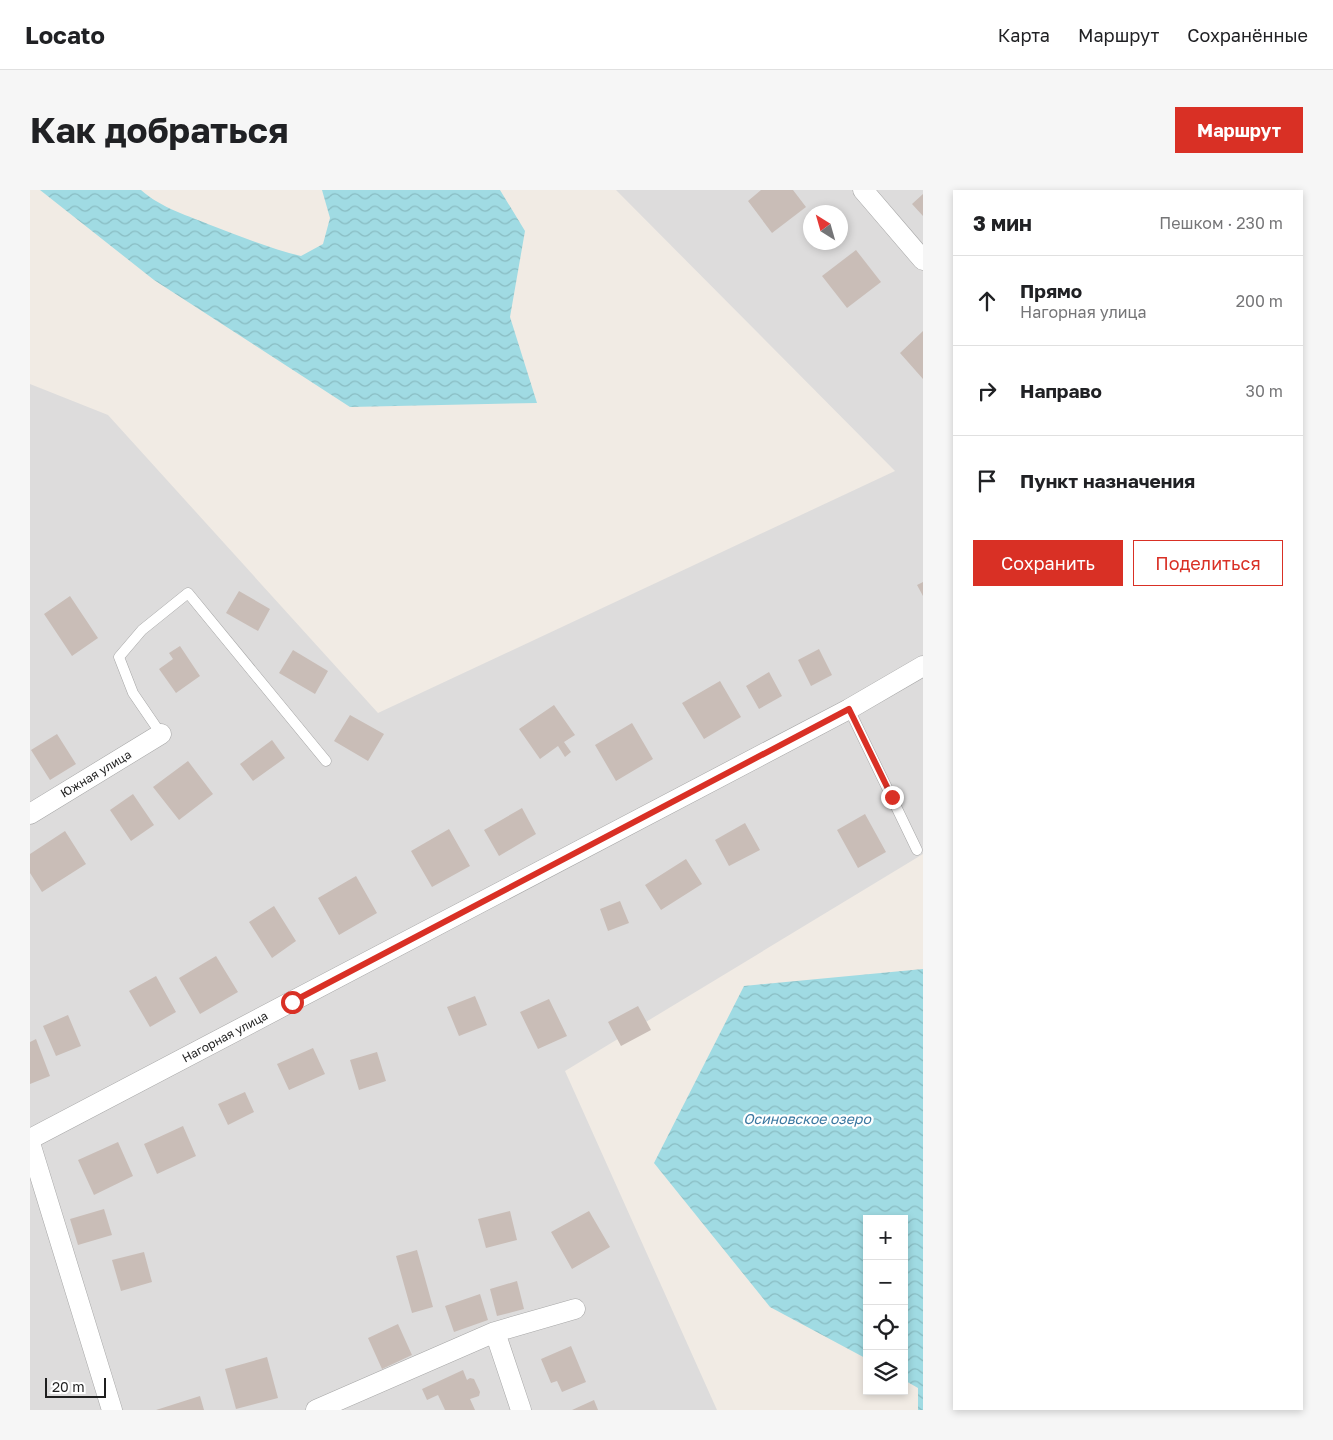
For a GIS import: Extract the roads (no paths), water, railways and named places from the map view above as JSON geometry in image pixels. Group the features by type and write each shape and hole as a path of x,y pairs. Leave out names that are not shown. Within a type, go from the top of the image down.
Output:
{"street":[{"path":"863,190 923,260"},
{"name":"Нагорная улица","path":"30,1139 849,709 923,666"},
{"name":"Южная улица","path":"30,814 161,734"},
{"path":"30,1143 112,1410"},
{"path":"316,1410 494,1332 575,1309"},
{"path":"494,1332 521,1410"}],"lane":[{"path":"161,734 133,693 119,657 142,630 188,593 326,761"},
{"path":"849,709 917,850"}],"water":[{"path":"40,190 141,190 157,202 185,215 257,243 301,256 323,244 330,218 322,190 500,190 525,231 510,317 537,403 350,407 154,280"},
{"name":"Осиновское озеро","path":"923,969 923,1410 918,1410 918,1388 908,1382 908,1215 863,1215 863,1357 770,1307 654,1163 744,986"}]}
